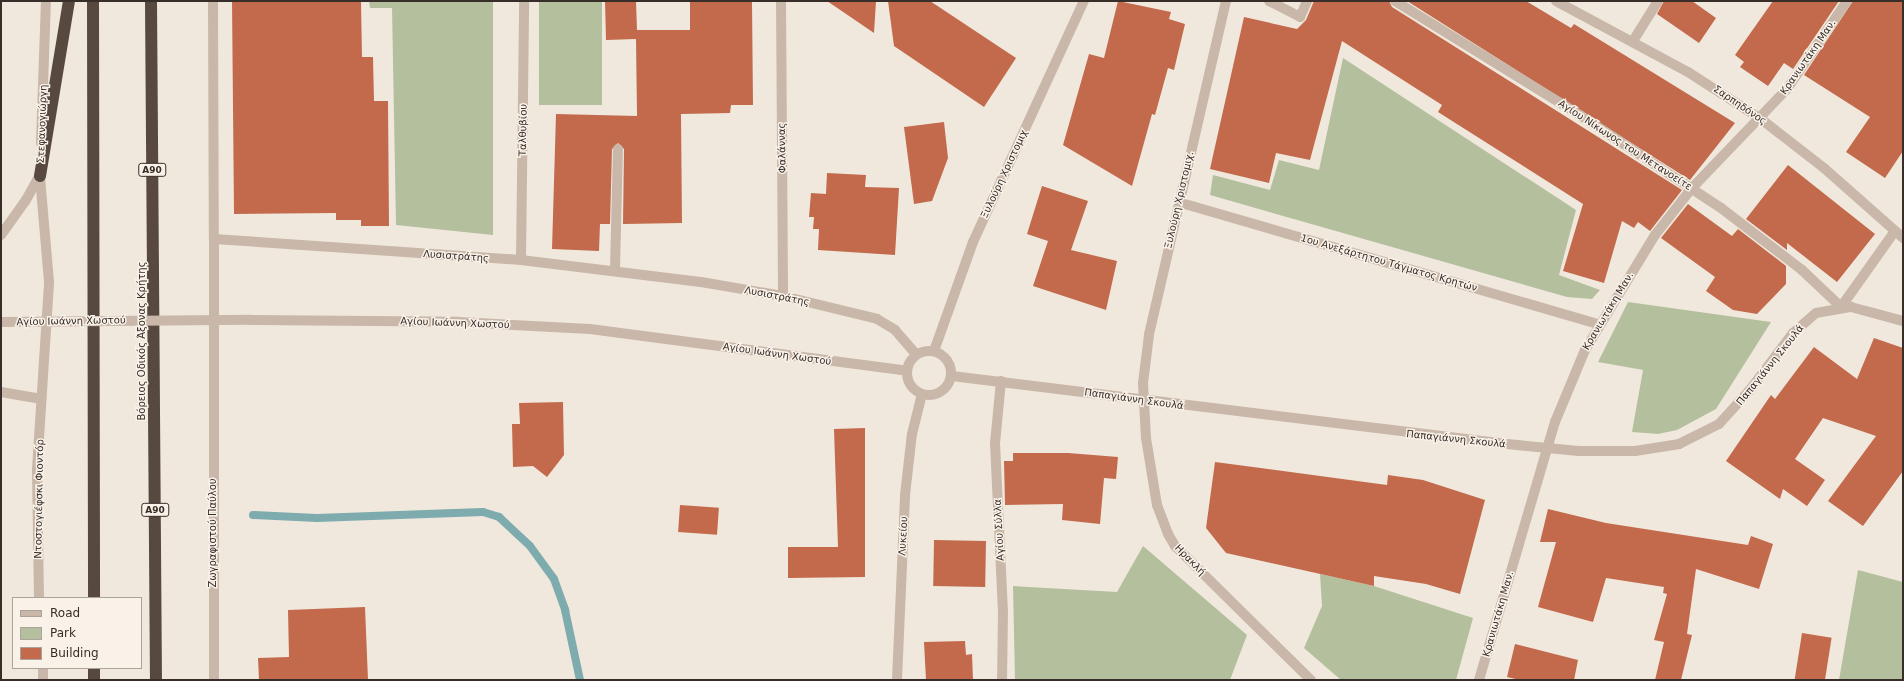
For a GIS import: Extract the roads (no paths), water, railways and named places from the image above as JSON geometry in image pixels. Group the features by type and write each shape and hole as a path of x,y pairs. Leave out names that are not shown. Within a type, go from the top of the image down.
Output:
{"highway":[{"path":"40,176 69,1"},
{"path":"93,1 94,597"},
{"name":"Βόρειος Οδικός Άξονας Κρήτης","path":"151,1 156,680"},
{"path":"94,669 94,680"}],"street":[{"name":"Στεφανογιώργη","path":"1,235 40,176 46,1"},
{"path":"213,1 214,239"},
{"name":"Ταλθυβίου","path":"521,260 524,1"},
{"name":"Φαλάννας","path":"781,1 783,296"},
{"name":"Ξυλούρη Χριστομιχ","path":"934,351 973,242 1084,1"},
{"name":"Ξυλούρη Χριστομιχ.","path":"1144,400 1149,335 1178,202 1226,1"},
{"path":"1269,1 1300,16 1307,1"},
{"name":"Αγίου Νίκωνος του Μετανοείτε","path":"1395,1 1692,188 1802,270 1841,307"},
{"name":"Σαρπηδόνος","path":"1556,1 1633,41 1761,119 1824,168 1899,235"},
{"path":"1633,41 1658,1"},
{"name":"Κρανιωτάκη Μαν.","path":"1479,680 1547,448 1575,372 1599,324 1655,235 1692,188 1761,119 1787,89 1847,1"},
{"path":"615,269 618,149"},
{"name":"Ντοστογιέφσκι Φιοντόρ","path":"39,597 37,469 49,282 40,176"},
{"name":"1ου Ανεξάρτητου Τάγματος Κρητών","path":"1178,202 1599,324"},
{"path":"1841,307 1899,235"},
{"name":"Λυσιστράτης","path":"214,239 521,260 615,269 783,296 877,319 895,330 916,354"},
{"name":"Ζωγραφιστού Παύλου","path":"214,239 212,385 214,680"},
{"name":"Παπαγιάννη Σκουλά","path":"952,376 1547,448 1635,451 1679,444 1700,436 1729,415 1800,325 1821,311 1841,307 1864,309 1903,321"},
{"name":"Αγίου Ιωάννη Χωστού","path":"1,322 250,320 459,322 590,329 906,371"},
{"path":"934,351 947,360 952,376 940,393 922,394 912,388 906,371 916,354 934,351"},
{"name":"Αγίου Σύλλα","path":"1000,381 995,443 1003,611 1002,680"},
{"path":"1,392 42,399"},
{"name":"Λυκείου","path":"897,680 905,495 912,434 922,394"},
{"name":"Ηρακλή","path":"1144,400 1157,505 1168,534 1176,546 1311,680"},
{"path":"43,669 44,680"}],"waterway":[{"path":"253,515 317,518 483,512 499,517 530,546 554,579 565,610 580,680"}]}
